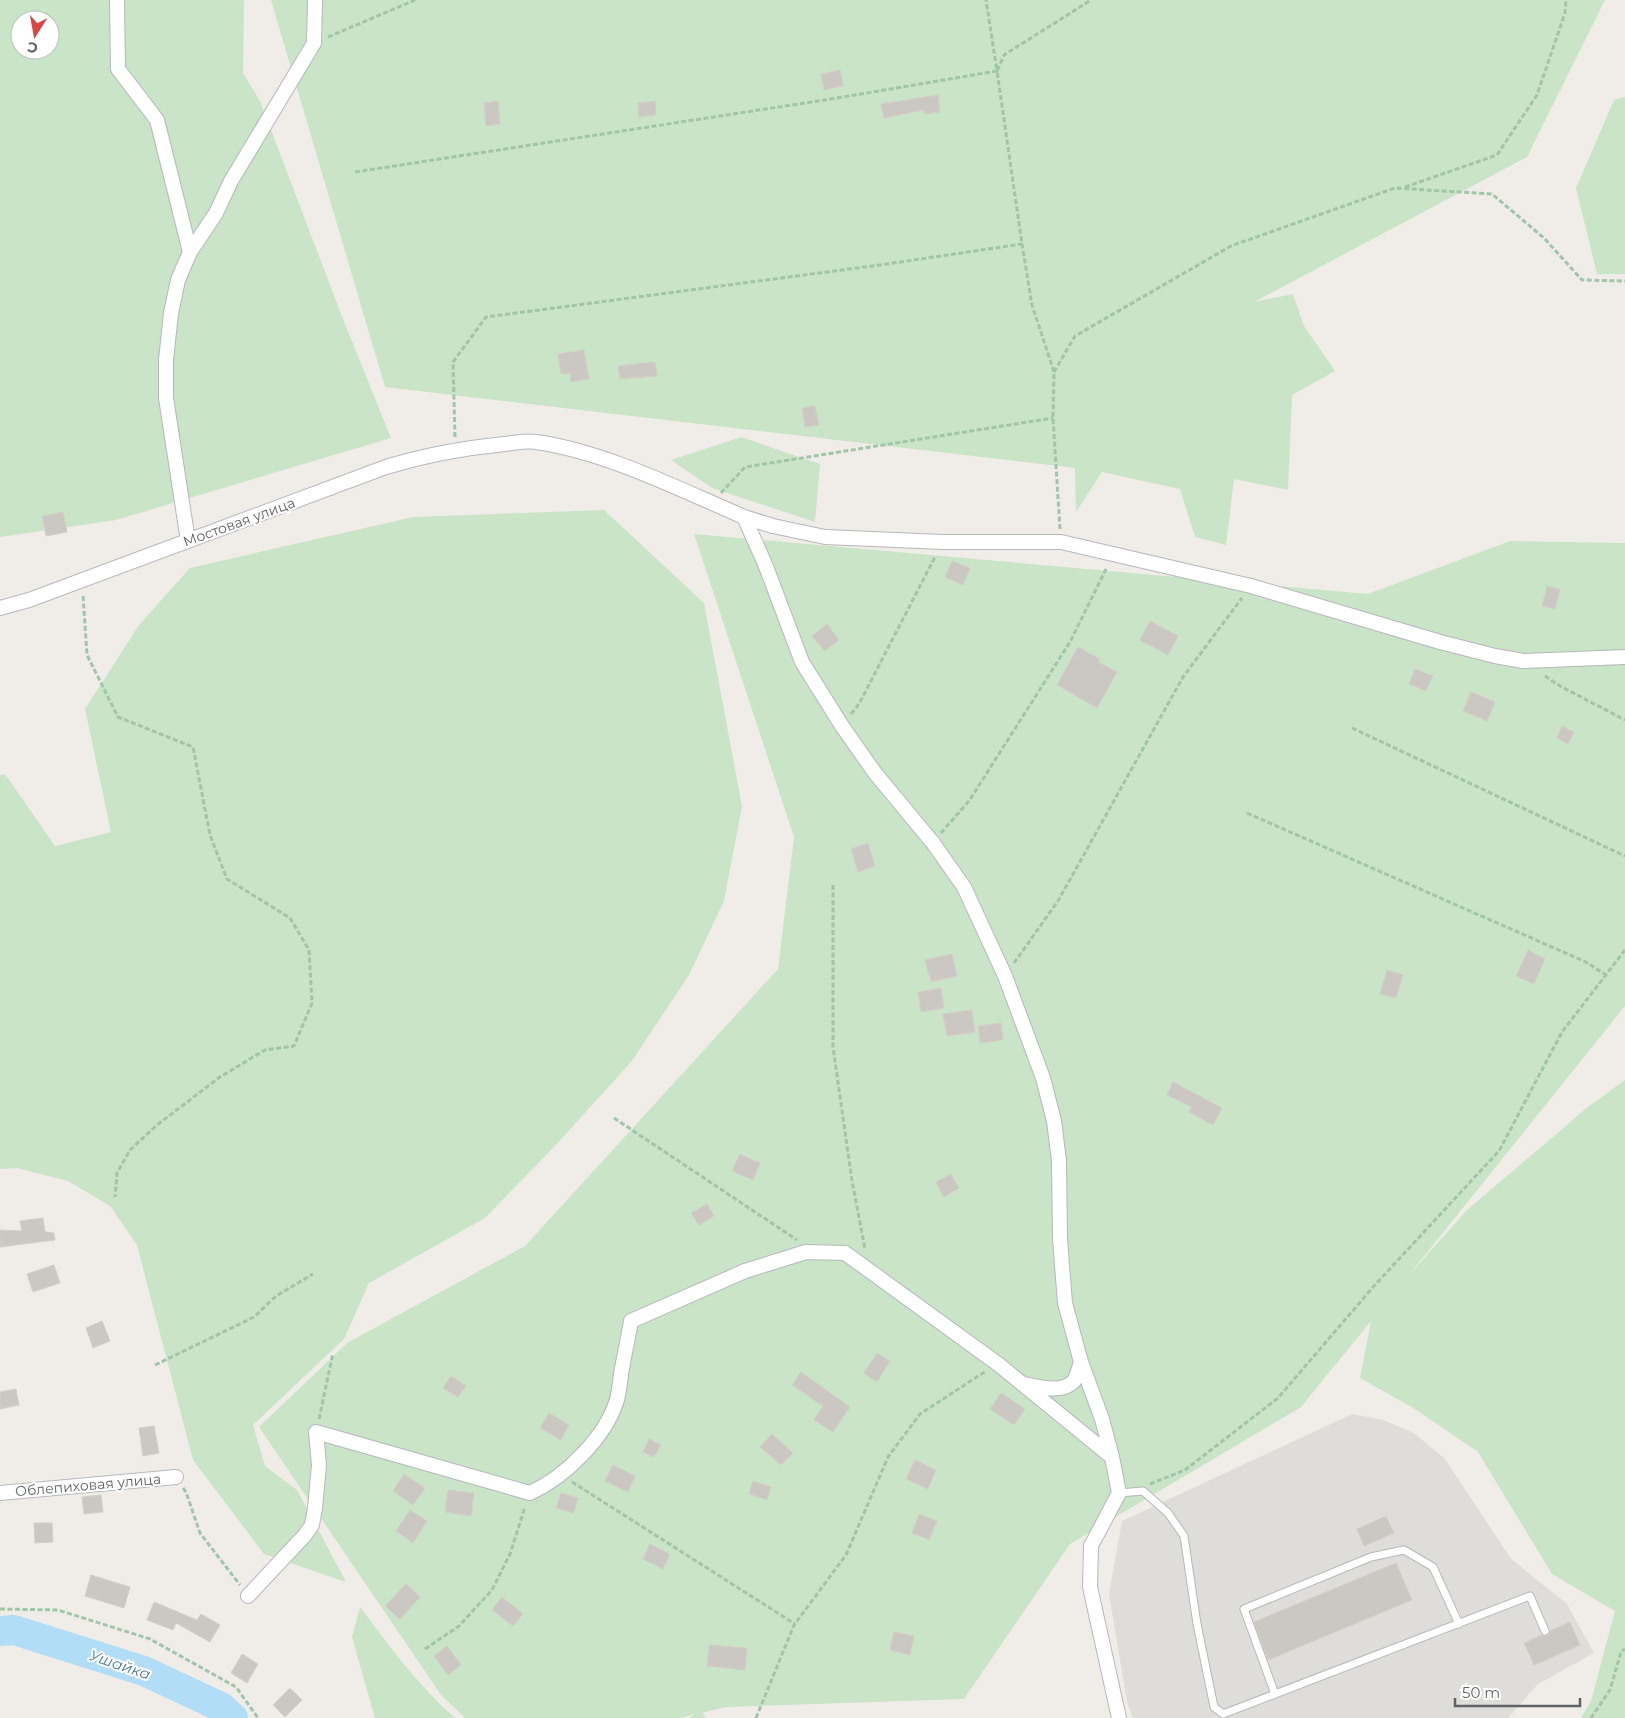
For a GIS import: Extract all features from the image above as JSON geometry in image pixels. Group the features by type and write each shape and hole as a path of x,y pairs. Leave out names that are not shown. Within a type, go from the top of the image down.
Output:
{"street":[{"path":"117,0 118,69 157,120 190,252"},
{"path":"188,541 166,398 166,360 171,313 178,280 190,252 216,214 231,181 314,43 315,0"},
{"name":"Мостовая улица","path":"0,608 29,600 386,468 418,458 482,446 534,442 596,456 744,517 825,538 943,542 1061,542 1251,586 1440,642 1495,656 1523,661 1625,657"},
{"path":"744,517 766,564 802,662 842,726 875,773 933,843 964,887 1004,976 1043,1078 1054,1121 1060,1161 1060,1239 1065,1303 1081,1362 1102,1418 1112,1457 1118,1493 1091,1546 1090,1587 1119,1718"},
{"path":"248,1596 312,1525 320,1465 316,1432 530,1493 561,1476 580,1458 603,1428 616,1401 631,1321 745,1271 806,1252 845,1254 998,1364 1112,1457"},
{"path":"1021,1383 1048,1389 1062,1388 1074,1381 1081,1362"},
{"name":"Облепиховая улица","path":"0,1493 176,1477"}],"lane":[{"path":"1118,1493 1143,1492 1168,1513 1184,1536 1198,1624 1214,1706 1223,1714 1530,1596 1545,1631"},
{"path":"1275,1694 1244,1609 1371,1557 1404,1550 1433,1567 1459,1624"}],"path":[{"path":"314,43 415,0"},
{"path":"986,0 1032,305 1054,372 1053,418 1061,542"},
{"path":"997,71 1004,55 1091,0"},
{"path":"1402,188 1497,156 1537,95 1565,13 1566,0"},
{"path":"355,172 831,99 997,71"},
{"path":"1054,372 1075,336 1231,246 1395,188 1492,194 1544,238 1582,280 1625,281"},
{"path":"455,450 453,362 486,318 1022,244"},
{"path":"711,503 745,466 1053,418"},
{"path":"842,726 859,704 943,542"},
{"path":"933,843 970,801 1070,642 1113,554"},
{"path":"81,580 87,656 118,717 193,747 210,835 227,879 290,918 308,950 312,1003 294,1046 265,1050 220,1077 157,1125 130,1150 117,1173 115,1197"},
{"path":"1004,976 1058,901 1183,677 1251,586"},
{"path":"1523,661 1560,686 1625,720"},
{"path":"1352,728 1625,856"},
{"path":"1247,813 1586,962 1606,975"},
{"path":"833,885 833,1047 852,1181 870,1271"},
{"path":"1146,1485 1184,1470 1278,1398 1374,1286 1499,1151 1562,1032 1625,950"},
{"path":"614,1118 816,1253"},
{"path":"156,1365 254,1317 276,1296 313,1274"},
{"path":"316,1432 333,1353"},
{"path":"756,1718 795,1624 846,1555 888,1456 920,1414 998,1364"},
{"path":"561,1476 795,1624"},
{"path":"176,1477 186,1492 200,1533 248,1596"},
{"path":"425,1649 459,1626 492,1590 510,1554 530,1493"},
{"path":"0,1609 58,1610 150,1639 236,1687 258,1718"},
{"path":"1591,1718 1610,1690 1622,1652 1625,1649"}],"shaded area":[{"path":"1352,1414 1383,1420 1414,1433 1445,1459 1511,1559 1567,1604 1594,1653 1538,1684 1508,1718 1133,1718 1127,1702 1109,1594 1122,1521"}],"green space":[{"path":"0,0 244,0 243,73 260,101 341,314 391,438 116,520 0,537"},
{"path":"271,0 1605,0 1527,157 1254,302 1293,294 1304,326 1335,371 1292,395 1288,490 1234,479 1226,545 1195,537 1180,489 1102,472 1076,512 1075,468 385,387"},
{"path":"1625,97 1625,274 1597,274 1576,188 1614,100"},
{"path":"741,437 820,464 815,522 712,488 671,460"},
{"path":"604,510 704,603 742,806 724,901 689,975 632,1061 554,1147 485,1218 369,1283 344,1339 253,1425 265,1466 297,1490 346,1582 264,1554 193,1460 137,1245 110,1206 68,1181 17,1168 0,1169 0,775 5,774 55,846 111,832 85,709 139,625 190,568 413,517"},
{"path":"694,534 1368,594 1510,541 1625,543 1625,1006 1409,1275 1467,1210 1588,1107 1625,1080 1625,1718 1581,1718 1591,1701 1615,1611 1552,1574 1478,1452 1415,1409 1360,1378 1371,1321 1301,1407 1070,1544 964,1699 726,1707 702,1713 706,1718 689,1718 695,1714 681,1718 465,1718 441,1695 259,1427 347,1343 525,1246 778,969 794,837"},
{"path":"360,1607 416,1679 455,1718 375,1718 352,1637"}],"building":[{"path":"840,70 843,86 824,90 821,74"},
{"path":"938,95 940,112 925,114 924,110 884,118 881,104"},
{"path":"498,101 500,124 486,126 484,103"},
{"path":"655,101 656,115 639,117 638,103"},
{"path":"584,350 589,379 571,382 570,373 561,374 558,354"},
{"path":"655,362 657,376 620,379 618,366"},
{"path":"815,406 819,425 805,427 802,408"},
{"path":"63,512 67,532 46,536 42,516"},
{"path":"952,561 970,568 963,585 945,577"},
{"path":"1547,586 1560,589 1555,609 1542,606"},
{"path":"1150,621 1178,636 1168,655 1140,640"},
{"path":"827,624 839,640 825,651 812,636"},
{"path":"1078,647 1100,659 1098,662 1117,672 1097,708 1057,685"},
{"path":"1415,669 1433,676 1426,691 1409,684"},
{"path":"1471,692 1495,702 1487,721 1463,711"},
{"path":"1562,726 1574,732 1568,744 1557,738"},
{"path":"868,843 875,866 858,872 851,849"},
{"path":"1528,950 1545,959 1534,984 1516,976"},
{"path":"952,954 957,976 931,982 925,960"},
{"path":"1387,970 1403,975 1396,998 1380,994"},
{"path":"941,988 944,1008 921,1012 918,992"},
{"path":"972,1010 975,1032 947,1036 943,1014"},
{"path":"1001,1023 1003,1040 980,1043 978,1026"},
{"path":"1173,1082 1222,1108 1213,1125 1189,1112 1192,1107 1167,1095"},
{"path":"740,1154 760,1163 753,1180 732,1171"},
{"path":"951,1174 959,1188 944,1197 936,1182"},
{"path":"707,1204 714,1216 699,1225 691,1213"},
{"path":"43,1218 45,1232 54,1233 55,1240 0,1247 0,1230 22,1231 20,1221"},
{"path":"54,1265 60,1283 33,1292 27,1274"},
{"path":"102,1321 110,1341 93,1348 86,1328"},
{"path":"877,1353 890,1361 877,1382 864,1373"},
{"path":"801,1372 850,1407 833,1432 814,1420 823,1406 792,1385"},
{"path":"451,1376 466,1386 458,1397 443,1388"},
{"path":"16,1389 19,1405 0,1409 0,1392"},
{"path":"1001,1393 1025,1409 1014,1425 990,1409"},
{"path":"549,1413 569,1425 561,1440 540,1428"},
{"path":"154,1426 159,1453 143,1456 139,1428"},
{"path":"772,1434 793,1453 781,1465 760,1447"},
{"path":"649,1439 661,1445 654,1457 643,1452"},
{"path":"915,1460 936,1470 928,1489 906,1479"},
{"path":"613,1465 635,1476 628,1492 605,1481"},
{"path":"404,1474 425,1488 413,1505 393,1491"},
{"path":"753,1481 771,1487 767,1500 749,1494"},
{"path":"448,1490 474,1493 471,1516 445,1512"},
{"path":"561,1493 578,1498 574,1513 556,1508"},
{"path":"101,1495 103,1512 84,1514 82,1497"},
{"path":"410,1510 427,1521 413,1543 396,1531"},
{"path":"919,1514 937,1521 929,1540 912,1533"},
{"path":"1386,1516 1394,1533 1364,1546 1357,1529"},
{"path":"34,1523 52,1523 53,1542 35,1543"},
{"path":"650,1544 670,1554 663,1569 643,1559"},
{"path":"1396,1563 1412,1600 1268,1660 1254,1622"},
{"path":"91,1575 130,1587 124,1608 85,1596"},
{"path":"406,1584 420,1597 400,1619 385,1606"},
{"path":"502,1597 523,1614 513,1626 492,1610"},
{"path":"154,1602 197,1620 201,1614 220,1625 210,1642 176,1623 173,1630 147,1620"},
{"path":"1570,1622 1580,1645 1534,1665 1524,1643 1542,1635 1548,1636 1550,1631"},
{"path":"894,1632 914,1636 910,1655 890,1650"},
{"path":"709,1645 747,1648 745,1670 707,1666"},
{"path":"447,1646 461,1665 448,1675 434,1656"},
{"path":"242,1654 258,1664 247,1683 231,1673"},
{"path":"290,1688 302,1700 285,1717 273,1705"}],"waterway":[{"name":"Ушайка","path":"0,1631 14,1630 144,1671 221,1707 233,1718"}]}
